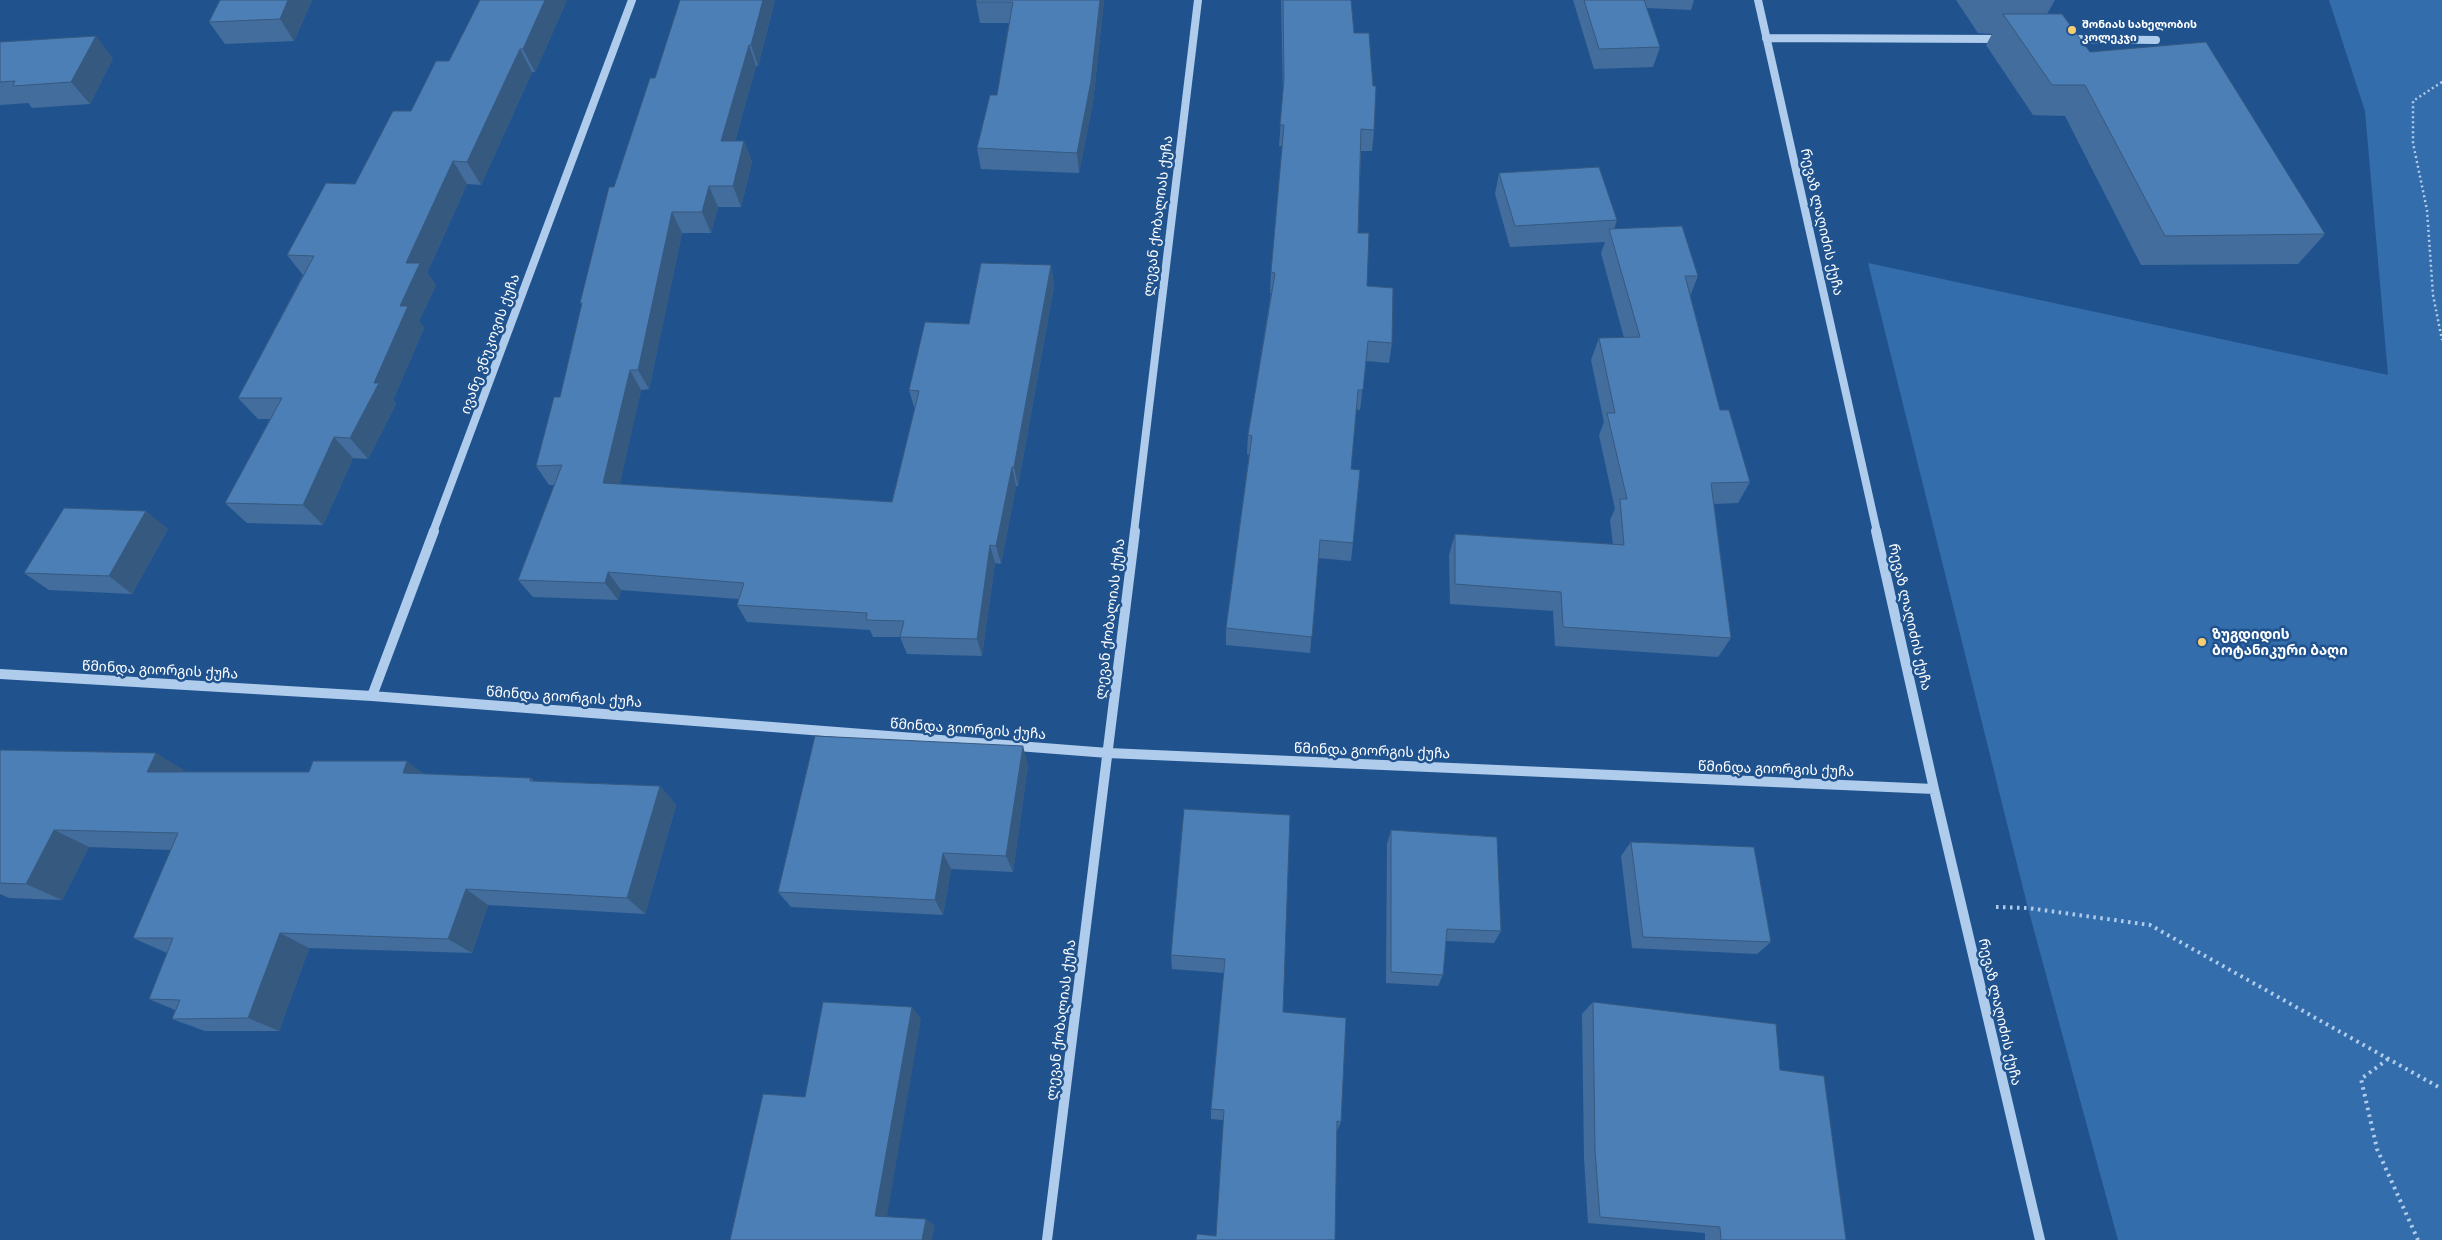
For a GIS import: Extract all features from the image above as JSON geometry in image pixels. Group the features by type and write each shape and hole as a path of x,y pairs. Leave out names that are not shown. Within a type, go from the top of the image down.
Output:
{"street":[{"name":"ივანე ვნუკოვის ქუჩა","path":"372,696 632,0"},
{"name":"ლევან ქობალიას ქუჩა","path":"1047,1240 1108,753 1198,0"},
{"name":"რევაზ ლაღიძის ქუჩა","path":"1758,0 1934,789 2040,1240"},
{"path":"1766,38 2006,39"},
{"path":"2056,39 2156,40"},
{"name":"წმინდა გიორგის ქუჩა","path":"0,674 372,696 1108,753 1934,789"}],"path":[{"path":"2442,82 2413,102 2412,143 2427,210 2433,295 2442,340"},
{"path":"1961,904 2028,908 2150,925 2442,1089"},
{"path":"2388,1059 2361,1079 2377,1149 2418,1240"}],"shaded area":[{"name":"ზუგდიდის ბოტანიკური ბაღი","path":"2329,0 2442,0 2442,1240 2118,1240 2028,908 1868,263 2388,375 2365,111"}],"building":[{"path":"220,0 288,0 280,19 209,22"},
{"path":"480,0 545,0 467,162 453,161 406,263 420,263 400,306 408,306 374,383 379,383 350,438 334,437 303,505 225,503 282,398 238,398 314,256 287,255 326,183 355,184 393,111 411,111 436,61 449,61"},
{"path":"680,0 763,0 721,141 744,141 733,186 709,186 702,212 672,212 638,370 630,370 603,483 892,502 919,391 909,390 925,322 969,324 981,263 1051,265 1014,467 1012,467 996,546 990,545 977,639 900,637 904,621 866,620 867,613 737,605 744,583 608,572 605,583 518,580 562,465 536,466 554,397 560,397 582,303 580,303 609,187 614,187 650,78 655,78"},
{"path":"976,0 1100,0 1091,81 1077,153 977,148 990,95 997,95 1013,2 976,2"},
{"path":"1283,0 1351,0 1354,33 1369,33 1373,86 1376,86 1374,130 1361,129 1358,233 1369,233 1367,286 1393,288 1392,343 1368,341 1363,390 1358,390 1351,469 1360,470 1353,543 1320,540 1312,637 1226,628 1252,436 1248,435 1275,273 1271,272 1284,125 1280,125 1284,79"},
{"path":"1584,0 1644,0 1660,47 1599,49"},
{"path":"2003,14 2062,14 2090,52 2206,42 2325,234 2165,236 2085,85 2052,85"},
{"path":"96,36 71,82 13,86 15,81 0,82 0,42"},
{"path":"1599,167 1617,220 1515,226 1499,173"},
{"path":"1682,226 1698,276 1685,276 1720,410 1729,410 1750,482 1711,483 1731,638 1563,627 1561,592 1455,584 1455,534 1624,545 1620,499 1627,499 1607,413 1615,413 1599,338 1640,337 1609,229"},
{"path":"64,508 146,511 109,576 24,573"},
{"path":"815,736 1023,746 1006,856 943,853 935,900 778,892"},
{"path":"0,750 156,753 147,772 309,772 313,761 407,761 403,773 531,778 530,781 660,786 627,898 466,889 448,939 280,933 248,1018 172,1019 180,1000 149,999 173,938 133,938 178,833 54,830 26,884 0,883"},
{"path":"1184,809 1290,815 1283,1012 1346,1018 1341,1122 1337,1121 1335,1240 1196,1240 1197,1234 1216,1236 1224,1110 1211,1109 1225,959 1171,955"},
{"path":"1391,830 1497,837 1501,931 1447,929 1443,975 1391,972"},
{"path":"1631,842 1754,847 1771,942 1643,937"},
{"path":"823,1002 912,1007 875,1216 926,1219 922,1240 730,1240 763,1094 805,1097"},
{"path":"1593,1002 1776,1024 1780,1070 1824,1076 1846,1240 1721,1240 1720,1227 1600,1217 1595,1150"}],"place":[{"name":"შონიას სახელობის კოლეკჯი","path":"2072,30"},
{"name":"ზუგდიდის ბოტანიკური ბაღი","path":"2202,642"}]}
